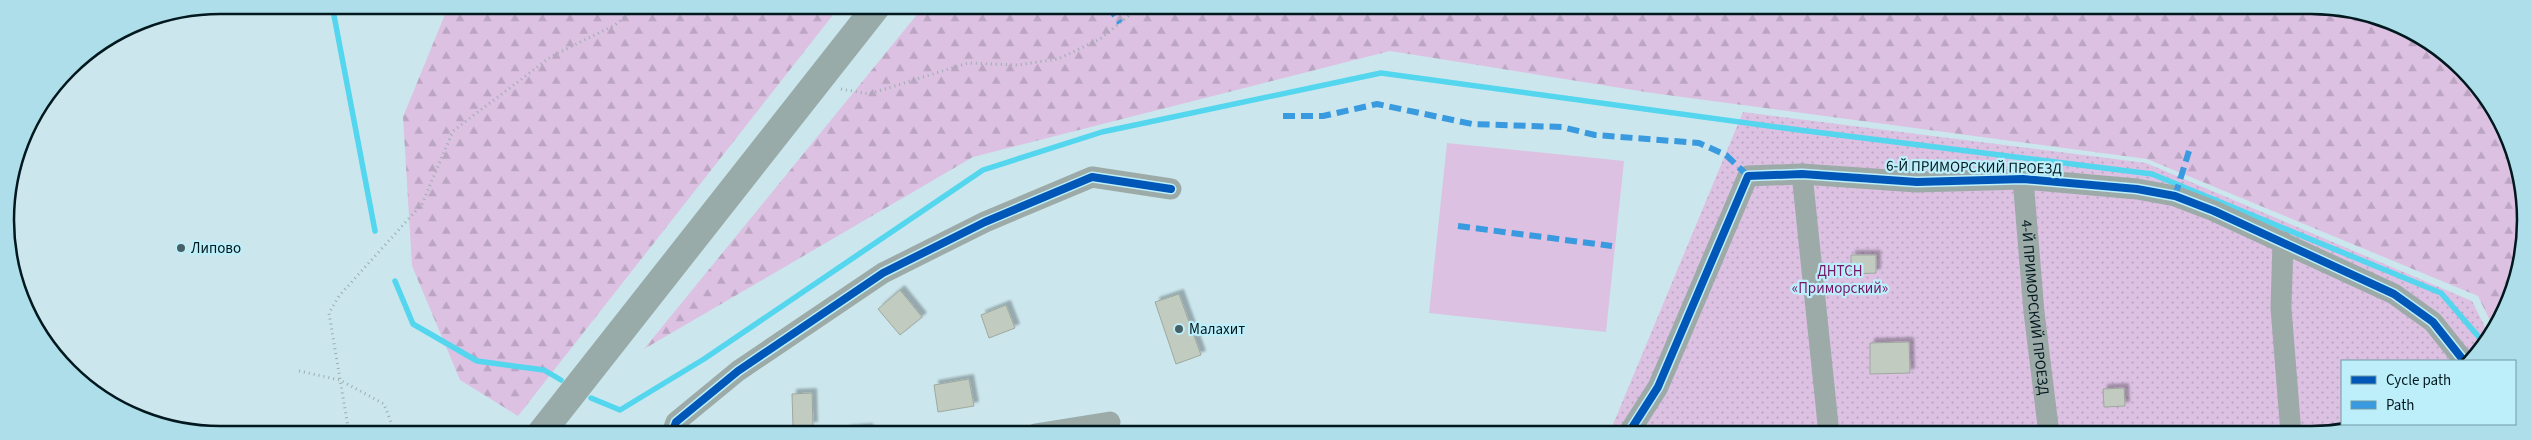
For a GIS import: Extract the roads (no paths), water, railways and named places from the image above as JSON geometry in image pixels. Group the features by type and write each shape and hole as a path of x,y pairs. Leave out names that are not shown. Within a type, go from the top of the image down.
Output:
{"main road":[{"path":"547,426 871,14"}],"street":[{"name":"6-Й ПРИМОРСКИЙ ПРОЕЗД","path":"1633,426 1658,387 1748,176 1802,174 1918,182 2023,179 2137,189 2174,196 2283,242 2394,294 2433,322 2463,360"},
{"path":"1802,174 1828,426"},
{"path":"675,426 676,422 738,371 883,273 985,222 1092,177 1171,189"},
{"name":"4-Й ПРИМОРСКИЙ ПРОЕЗД","path":"2023,179 2034,312 2049,426"},
{"path":"2283,242 2281,308 2290,426"},
{"path":"1085,426 1110,422"}],"waterway":[{"path":"334,14 375,231"},
{"path":"591,398 620,410 704,359 983,170 1102,132 1381,73 1799,130 2152,174 2441,293 2480,338"},
{"path":"395,281 413,324 477,361 544,370 561,380"}],"place":[{"name":"Липово","path":"181,248"},
{"name":"Малахит","path":"1179,329"}],"park label":[{"name":"ДНТСН «Приморский»","path":"1840,280"}]}
